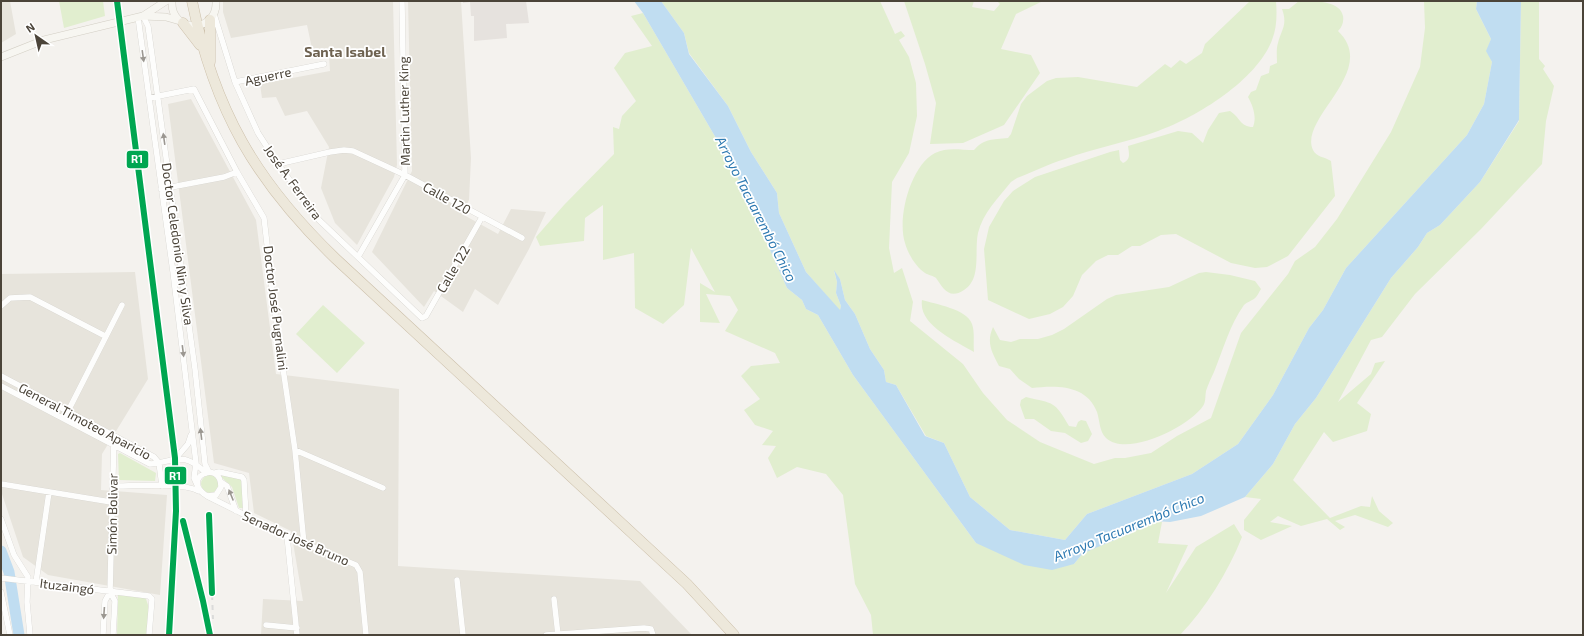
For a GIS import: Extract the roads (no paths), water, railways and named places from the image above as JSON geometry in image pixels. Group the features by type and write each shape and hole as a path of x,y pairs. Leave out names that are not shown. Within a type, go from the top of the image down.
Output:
{"highway":[{"path":"192,1 203,49 226,112 250,155 268,183 298,221 336,259 686,584 734,635"},
{"path":"211,72 212,17"},
{"path":"182,22 203,49"}],"street":[{"path":"140,17 166,1"},
{"path":"172,1 174,13 182,22"},
{"path":"1,57 44,40 140,17 166,17 197,26 212,17 216,1"},
{"name":"Martin Luther King","path":"358,257 405,175 402,1"},
{"name":"Doctor Celedonio Nin y Silva","path":"140,17 148,26 195,369 205,464 210,473"},
{"name":"Doctor Celedonio Nin y Silva","path":"140,17 148,98 173,272 191,432 196,463 194,478 198,489"},
{"name":"José A. Ferreira","path":"212,17 235,82 258,133 278,164 319,220 422,318"},
{"name":"Aguerre","path":"235,82 324,64"},
{"name":"Doctor José Pugnalini","path":"158,96 194,89 237,172 264,218 295,450 304,544"},
{"path":"148,98 158,96"},
{"name":"Calle 120","path":"278,164 344,150 353,151 405,175 522,238"},
{"path":"161,189 224,177 237,172"},
{"name":"Calle 122","path":"422,318 426,316 482,217"},
{"path":"173,272 182,271"},
{"path":"2,304 10,298 30,297 105,336"},
{"path":"64,419 122,305"},
{"path":"185,370 195,369"},
{"name":"General Timoteo Aparicio","path":"1,376 154,457 160,463"},
{"name":"General Timoteo Aparicio","path":"1,386 150,464 160,463"},
{"path":"176,458 188,444 191,432"},
{"name":"Simón Bolivar","path":"103,635 105,601 110,592 111,502 114,437"},
{"path":"295,450 383,488"},
{"path":"162,486 160,463 176,458 196,463 227,486 236,511"},
{"path":"198,489 198,480 201,476 210,473 219,472 242,477 244,480 246,515"},
{"path":"112,486 192,487 198,489 207,496 214,496 218,493 221,487 221,482"},
{"path":"1,484 111,502"},
{"path":"36,582 49,492"},
{"name":"Senador José Bruno","path":"207,496 304,544 356,565 360,572 366,635"},
{"path":"1,519 14,555 27,574 26,602 30,635"},
{"path":"287,536 297,635"},
{"name":"Ituzaingó","path":"1,578 151,597 149,635"},
{"path":"457,580 463,635"},
{"path":"1,592 10,635"},
{"name":"Simón Bolivar","path":"110,592 115,601 113,635"},
{"path":"554,599 558,634"},
{"path":"266,626 297,628"},
{"path":"546,635 644,628 652,632"}],"water":[{"path":"634,1 661,1 684,33 689,54 728,106 751,152 777,193 779,213 806,272 840,310 841,306 836,293 837,282 834,270 840,279 845,300 855,314 870,349 884,370 886,382 896,385 925,436 944,443 970,497 1010,530 1065,540 1087,514 1192,474 1238,444 1273,395 1309,328 1323,310 1346,268 1467,135 1484,104 1492,62 1486,51 1491,39 1476,9 1477,1 1521,1 1519,120 1480,182 1440,225 1427,233 1418,247 1391,278 1316,398 1295,424 1273,464 1245,497 1201,516 1170,522 1154,521 1129,534 1097,536 1074,564 1052,570 1024,565 976,543 853,375 818,315 806,309 802,300 787,288 734,169 643,13"}],"waterway":[{"name":"Arroyo Tacuarembó Chico","path":"1077,550 1124,530"},
{"path":"1,551 9,572 19,635"}],"railway":[{"path":"209,515 213,619"},
{"path":"183,520 210,635"}],"district":[{"name":"Santa Isabel","path":"345,52"}]}
